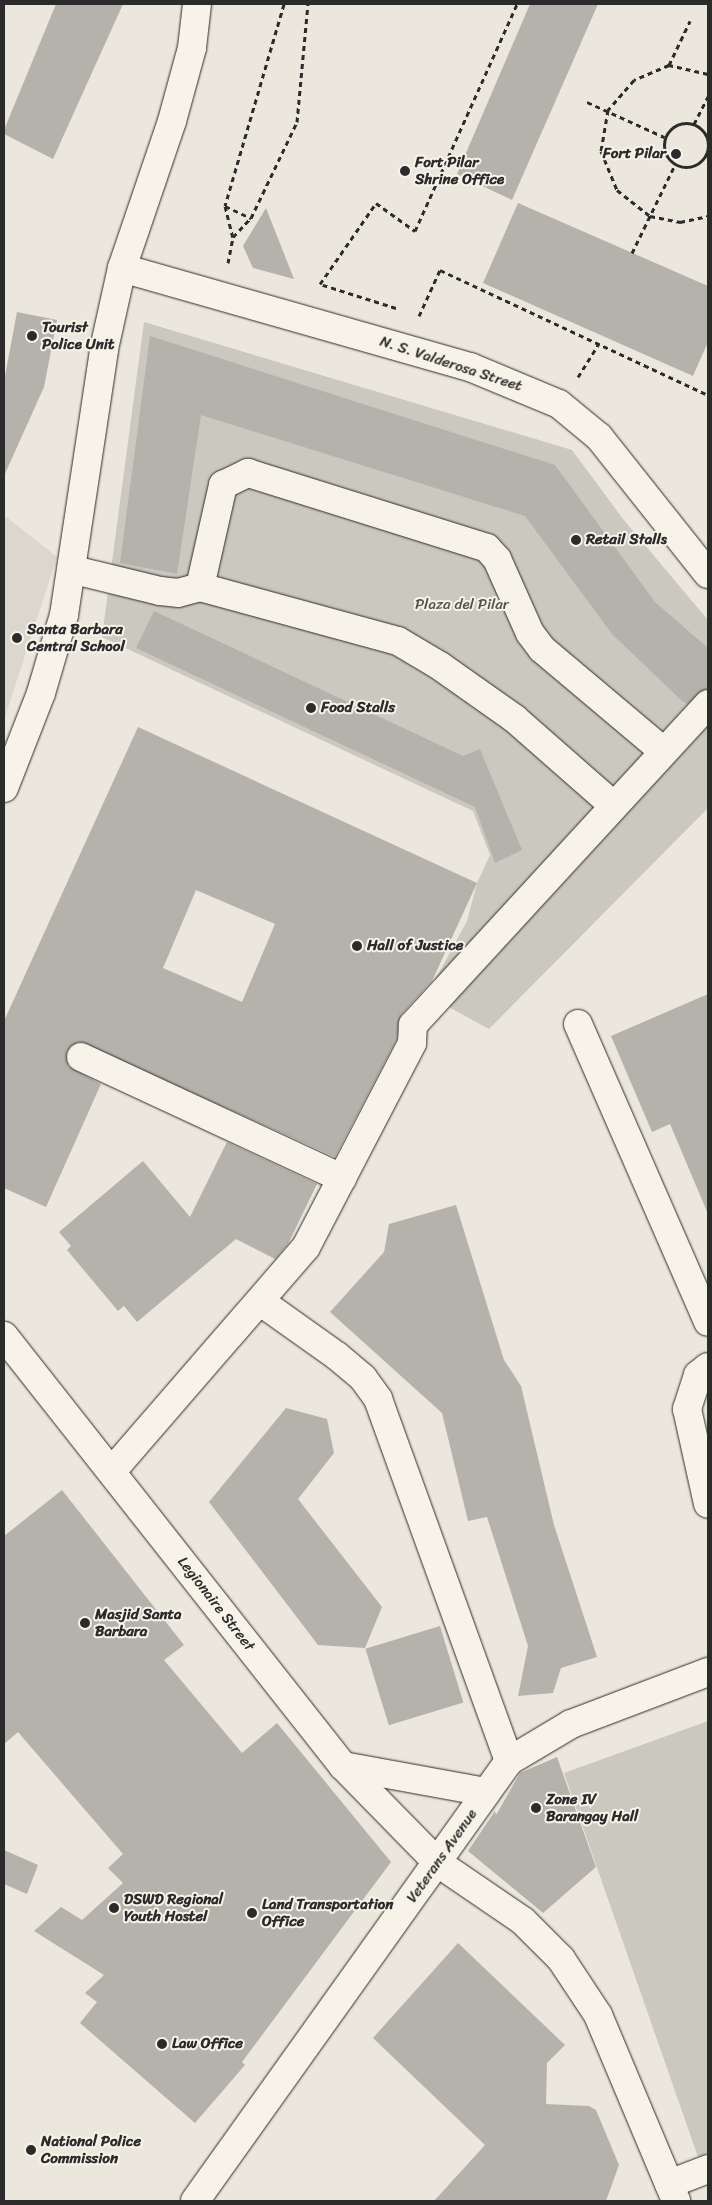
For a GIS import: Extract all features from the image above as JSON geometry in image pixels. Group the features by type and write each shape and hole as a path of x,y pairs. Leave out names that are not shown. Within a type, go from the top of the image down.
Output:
{"street":[{"path":"4,788 41,693 74,570 104,349 122,268 172,121 192,48 197,4"},
{"name":"N. S. Valderosa Street","path":"122,268 221,293 470,367 560,404 599,436 708,574"},
{"path":"200,587 223,485 248,473 487,548 496,559 530,633 542,649 663,751"},
{"path":"74,570 160,591 178,593 200,587 398,641 440,666 515,719 613,805"},
{"path":"112,1471 261,1302 306,1247 393,1074 412,1043 412,1024 477,958 613,805 708,704"},
{"path":"578,1024 708,1322"},
{"path":"82,1057 342,1178"},
{"path":"261,1302 344,1362 363,1378 378,1399 510,1761"},
{"name":"Legionaire Street","path":"4,1336 343,1766 438,1863 523,1921 562,1959 598,2015 673,2192"},
{"path":"708,1368 698,1376 687,1409 708,1504"},
{"name":"Veterans Avenue","path":"195,2201 510,1761 570,1724 708,1672"},
{"path":"343,1766 486,1792"},
{"path":"673,2192 708,2169"}],"path":[{"path":"221,293 233,237 225,206 284,4"},
{"path":"233,237 251,218 297,122 308,4"},
{"path":"402,310 320,284 376,203 415,231 516,4"},
{"path":"669,66 690,21"},
{"path":"708,74 669,66 634,80 608,110 601,151 617,190 650,216 680,222 708,216"},
{"path":"694,124 708,96"},
{"path":"587,102 664,137"},
{"path":"682,122 694,124 704,130 708,153 700,163 688,167 675,165 664,153 664,137 671,127 682,122"},
{"path":"632,253 675,165"},
{"path":"225,206 251,218"},
{"path":"411,313 420,316 440,270 708,395"}],"shaded area":[{"name":"Santa Barbara Central School","path":"4,515 57,557 4,720"}],"green space":[{"name":"Plaza del Pilar","path":"144,322 572,450 623,519 708,620 708,808 489,1029 427,995 467,921 477,883 490,855 473,811 102,637"},
{"path":"708,1721 708,2153 698,2157 564,1773"}],"building":[{"path":"56,4 123,4 53,159 4,134 4,130"},
{"path":"530,4 598,4 512,200 457,174"},
{"path":"518,203 708,286 708,342 693,376 483,283"},
{"path":"266,208 294,279 253,268 243,246"},
{"path":"17,312 57,320 44,387 4,476 4,381"},
{"name":"Retail Stalls","path":"150,336 555,465 655,602 708,648 708,689 687,704 680,699 612,634 525,516 201,415 177,574 120,563"},
{"name":"Food Stalls","path":"154,611 463,756 480,749 522,850 495,863 475,807 136,648"},
{"name":"Hall of Justice","path":"138,727 477,883 432,981 401,1015 397,1039 335,1157 79,1042 67,1051 68,1066 101,1084 46,1207 4,1188 4,1021","holes":["196,890 275,924 242,1002 163,968"]},
{"path":"708,994 708,1214 670,1124 652,1132 611,1036"},
{"path":"227,1142 317,1184 288,1244 275,1259 236,1239 137,1322 124,1306 118,1311 67,1250 71,1246 59,1232 143,1161 190,1217"},
{"path":"456,1205 504,1360 521,1386 554,1525 597,1657 561,1668 553,1693 518,1696 528,1646 487,1517 468,1521 442,1413 330,1312 384,1252 389,1224"},
{"path":"286,1408 327,1419 334,1453 298,1499 382,1607 365,1648 318,1645 209,1502"},
{"path":"62,1490 184,1645 164,1660 242,1753 277,1723 391,1862 242,2062 245,2065 195,2123 80,2023 97,2002 85,1993 104,1975 34,1931 61,1907 82,1920 123,1883 108,1868 123,1854 18,1732 4,1744 4,1536"},
{"path":"440,1626 463,1703 389,1725 365,1649"},
{"name":"Zone IV Barangay Hall","path":"557,1757 596,1867 543,1913 468,1851 495,1811 496,1815 520,1773"},
{"path":"4,1850 38,1865 27,1894 4,1884"},
{"path":"458,1943 565,2045 547,2063 546,2104 589,2106 596,2110 619,2165 606,2201 434,2201 485,2145 373,2038"}],"place":[{"name":"Fort Pilar","path":"676,154"},
{"name":"Fort Pilar Shrine Office","path":"405,171"},
{"name":"Tourist Police Unit","path":"32,336"},
{"name":"Retail Stalls","path":"576,540"},
{"name":"Santa Barbara Central School","path":"17,638"},
{"name":"Food Stalls","path":"311,708"},
{"name":"Hall of Justice","path":"357,946"},
{"name":"Masjid Santa Barbara","path":"85,1623"},
{"name":"Zone IV Barangay Hall","path":"536,1808"},
{"name":"DSWD Regional Youth Hostel","path":"114,1908"},
{"name":"Land Transportation Office","path":"252,1913"},
{"name":"Law Office","path":"162,2044"},
{"name":"National Police Commission","path":"31,2150"}]}
